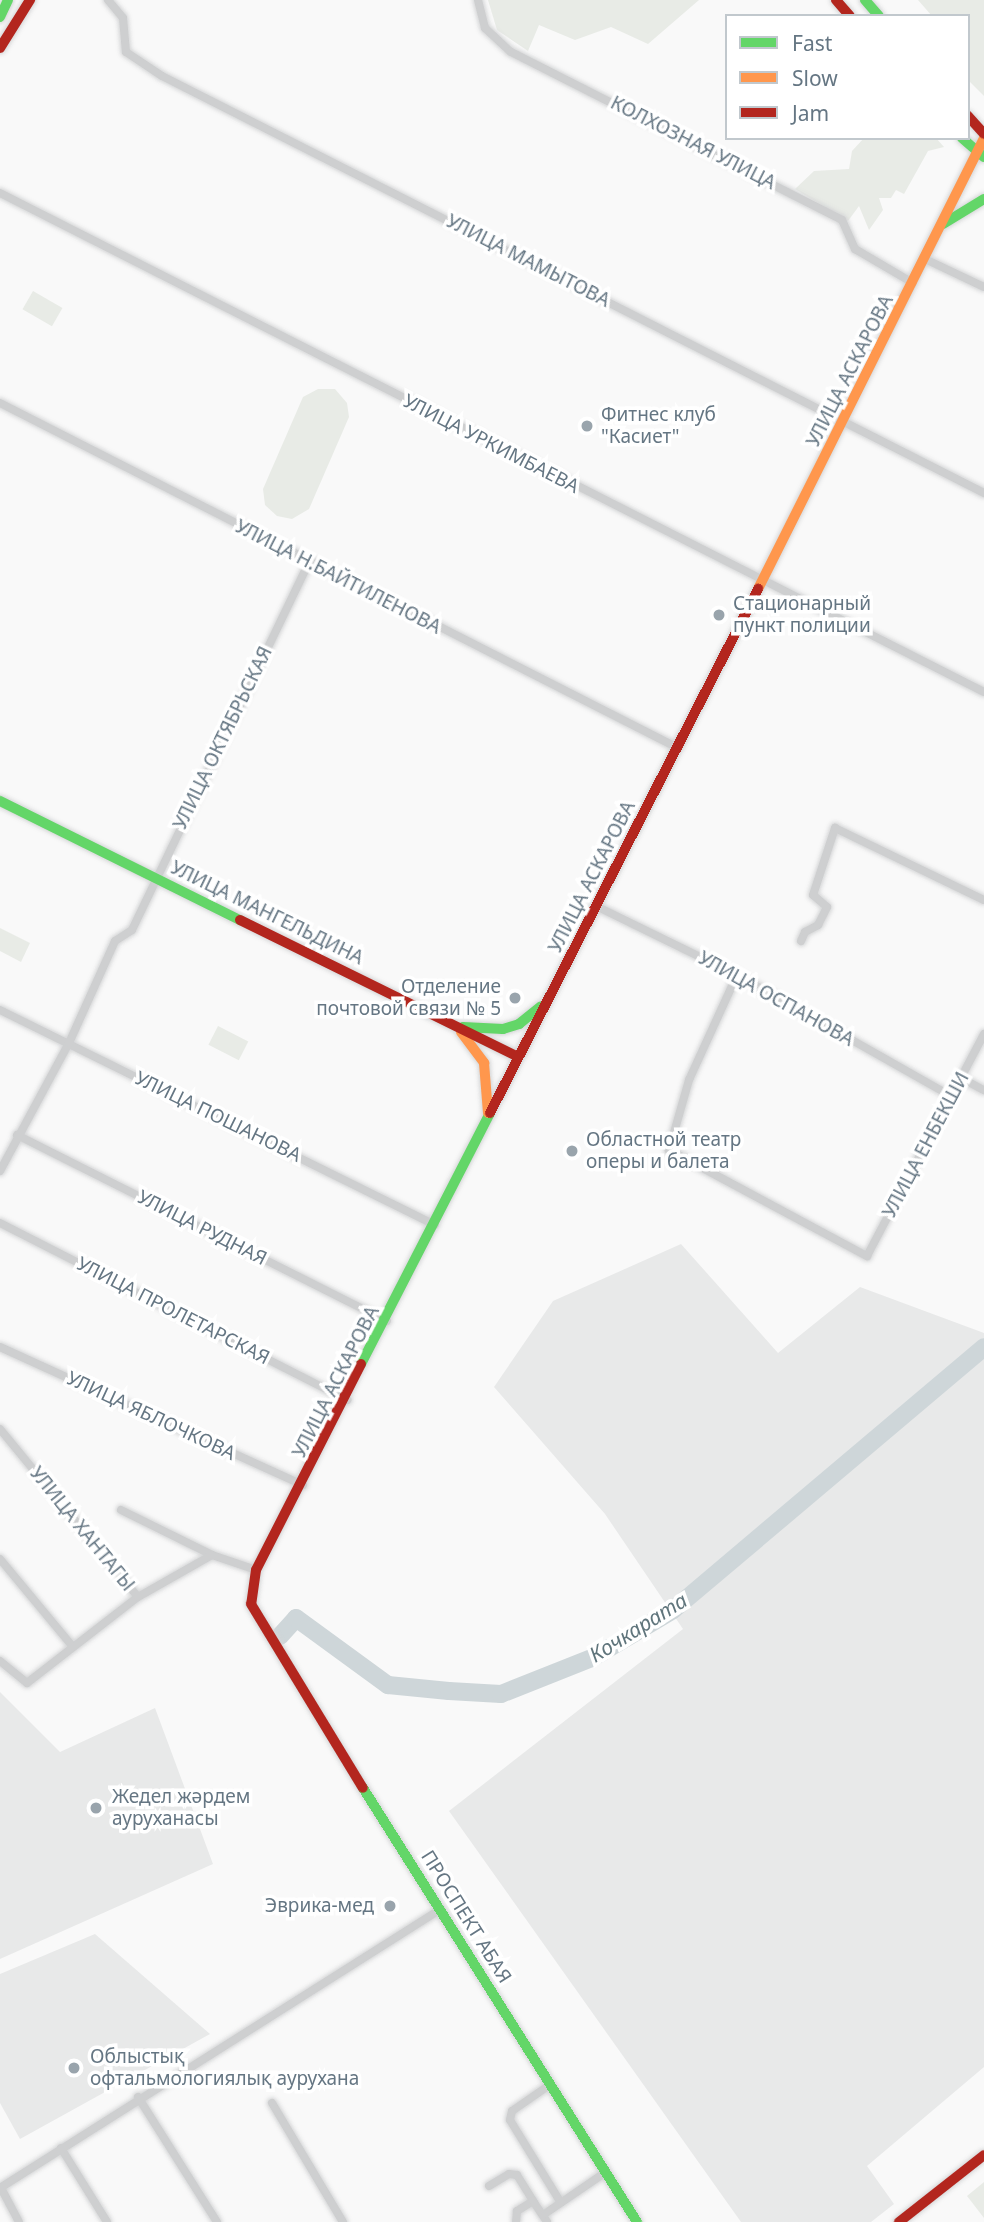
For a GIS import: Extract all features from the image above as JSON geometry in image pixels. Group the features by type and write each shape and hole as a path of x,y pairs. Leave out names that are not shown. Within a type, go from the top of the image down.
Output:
{"main road":[{"path":"0,48 30,0"},
{"path":"836,0 848,14"},
{"path":"865,0 877,14"},
{"path":"0,17 8,2 22,11"},
{"path":"970,118 984,136"},
{"name":"УЛИЦА АСКАРОВА","path":"264,1632 251,1604 256,1570 387,1321 518,1058 598,907 980,155 984,136"},
{"path":"964,140 980,155"},
{"path":"943,224 984,199"},
{"name":"УЛИЦА МАНГЕЛЬДИНА","path":"0,801 518,1058"},
{"path":"457,1027 503,1029 519,1024 548,1000"},
{"path":"457,1027 484,1063 488,1119"},
{"name":"ПРОСПЕКТ АБАЯ","path":"264,1632 637,2222"},
{"path":"899,2222 984,2155"}],"street":[{"name":"УЛИЦА МАМЫТОВА","path":"108,0 123,18 126,52 162,76 984,493"},
{"name":"КОЛХОЗНАЯ УЛИЦА","path":"478,0 485,28 511,52 842,219 855,249 913,283"},
{"name":"УЛИЦА УРКИМБАЕВА","path":"0,193 984,692"},
{"path":"925,259 984,287"},
{"name":"УЛИЦА Н.БАЙТИЛЕНОВА","path":"0,403 678,748"},
{"name":"УЛИЦА ОКТЯБРЬСКАЯ","path":"0,1171 17,1135 69,1043 116,941 132,930 309,562"},
{"path":"801,941 805,932 818,925 827,907 813,895 835,828 984,900"},
{"name":"УЛИЦА ОСПАНОВА","path":"598,907 737,975 951,1096"},
{"name":"УЛИЦА ЕНБЕКШИ","path":"737,975 689,1080 669,1150 867,1256 984,1034"},
{"name":"УЛИЦА ПОШАНОВА","path":"0,1010 435,1225"},
{"path":"961,1078 984,1090"},
{"name":"УЛИЦА РУДНАЯ","path":"17,1135 387,1321"},
{"name":"УЛИЦА ПРОЛЕТАРСКАЯ","path":"0,1223 347,1399"},
{"name":"УЛИЦА ЯБЛОЧКОВА","path":"0,1347 303,1485"},
{"name":"УЛИЦА ХАНТАГЫ","path":"0,1429 138,1597"},
{"path":"121,1510 212,1555 256,1570"},
{"path":"0,1661 27,1683 138,1597 212,1555"},
{"path":"0,1559 73,1647"},
{"path":"19,2222 0,2188 138,2097 441,1909"},
{"path":"551,2084 512,2111 510,2120 561,2203"},
{"path":"138,2097 217,2222"},
{"path":"272,2103 343,2222"},
{"path":"61,2148 107,2222"},
{"path":"489,2186 513,2173 545,2219 561,2203 606,2172"},
{"path":"516,2222 517,2211 533,2201"}],"shaded area":[{"path":"488,0 699,0 648,44 611,27 575,40 539,25 528,51 497,30"},
{"path":"918,0 984,0 984,96 970,82 970,14 930,14"},
{"path":"862,140 938,140 944,147 928,151 904,194 896,190 891,198 879,198 883,210 869,230 859,206 848,221 795,189 814,171 849,169 852,151"},
{"path":"33,291 62,308 52,326 22,309"},
{"path":"318,389 335,389 347,403 349,417 309,509 292,519 277,516 265,505 263,489 303,397"},
{"path":"0,928 30,943 21,962 0,951"},
{"path":"218,1026 248,1041 239,1060 208,1045"},
{"path":"681,1244 778,1353 860,1287 984,1333 984,2067 867,2166 894,2204 871,2222 741,2222 449,1811 683,1629 605,1514 494,1387 553,1301"},
{"name":"Жедел жәрдем ауруханасы","path":"0,1692 60,1752 155,1708 213,1864 0,1959"},
{"name":"Облыстық офтальмологиялық аурухана","path":"95,1934 210,2034 20,2139 0,2103 0,1974"},
{"path":"984,2182 984,2218 967,2196"}],"waterway":[{"name":"Кочкарата","path":"280,1636 296,1618 388,1685 449,1691 501,1694 594,1657 673,1610 984,1347"}],"traffic: fast":[{"path":"0,17 8,0"},
{"path":"865,0 877,14"},
{"path":"964,140 984,157"},
{"path":"943,224 984,199"},
{"path":"0,801 240,920"},
{"path":"463,1027 503,1029 519,1024 541,1006"},
{"path":"361,1364 490,1113"},
{"path":"363,1788 637,2222"}],"traffic: slow":[{"path":"758,589 984,138"},
{"path":"461,1032 484,1063 488,1113"}],"traffic: jam":[{"path":"0,48 30,0"},
{"path":"836,0 848,14"},
{"path":"970,118 984,134"},
{"path":"490,1113 758,589"},
{"path":"240,920 518,1057"},
{"path":"361,1364 256,1570 251,1604 363,1788"},
{"path":"899,2222 984,2155"}],"place":[{"name":"Фитнес клуб \"Касиет\"","path":"587,426"},
{"name":"Стационарный пункт полиции","path":"719,615"},
{"name":"Отделение почтовой связи № 5","path":"515,998"},
{"name":"Областной театр оперы и балета","path":"572,1151"},
{"name":"Жедел жәрдем ауруханасы","path":"96,1808"},
{"name":"Эврика-мед","path":"390,1906"},
{"name":"Облыстық офтальмологиялық аурухана","path":"74,2068"}]}
